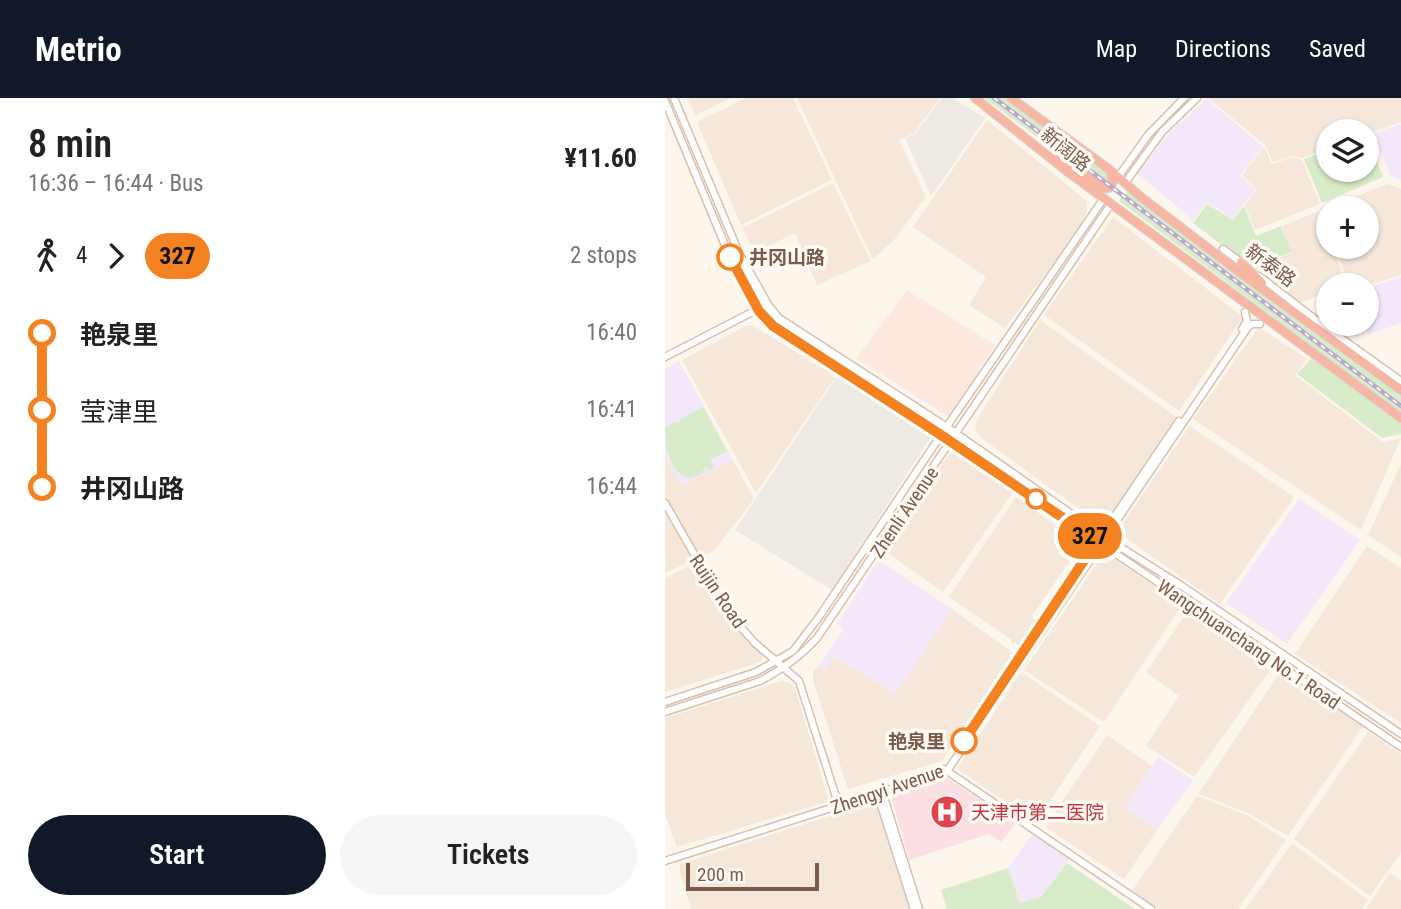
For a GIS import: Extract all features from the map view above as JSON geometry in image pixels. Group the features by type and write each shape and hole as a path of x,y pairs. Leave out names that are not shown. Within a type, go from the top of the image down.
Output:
{"highway":[{"name":"新阔路","path":"975,98 1068,172 1401,418"},
{"path":"1011,98 1109,169 1312,326 1401,390"},
{"path":"1037,146 1104,188 1109,188 1113,182 1109,169"},
{"path":"1241,262 1312,326"}],"main road":[{"path":"674,98 727,228 749,273 775,314 947,427 959,431 957,434 1102,539"},
{"path":"1122,180 1148,135 1184,98"},
{"path":"1122,180 1162,132 1197,98"},
{"path":"665,101 729,255 759,310 773,326 1102,539"},
{"name":"Zhenli Avenue","path":"665,702 756,672 793,651 809,632 1104,198"},
{"name":"Zhenli Avenue","path":"665,712 760,681 799,658 817,638 1109,207"},
{"name":"新泰路","path":"1223,249 1401,381"},
{"path":"760,291 769,306"},
{"path":"665,358 769,306"},
{"name":"Zhengyi Avenue","path":"1102,539 1245,325 1245,312"},
{"name":"Zhengyi Avenue","path":"665,859 945,770 1248,327 1260,324"},
{"path":"957,434 972,440"},
{"path":"951,442 965,450"},
{"name":"Ruijin Road","path":"665,503 727,612 755,643 799,681 838,803"},
{"path":"1087,520 1102,539"},
{"path":"1082,528 1092,541 1089,559 1102,539"},
{"name":"Wangchuanchang No.1 Road","path":"1102,539 1179,584 1401,734"},
{"name":"Wangchuanchang No.1 Road","path":"1102,539 1401,747"},
{"path":"945,770 1151,909"},
{"path":"886,807 888,797 896,786"},
{"path":"879,792 917,909"},
{"name":"Zhengyi Avenue","path":"665,859 879,792"}],"shaded area":[{"path":"687,98 731,98 695,115"},
{"path":"746,98 793,98 832,180 741,225 697,122"},
{"path":"797,98 940,98 914,133 899,140 926,197 894,240 874,258 872,258"},
{"path":"942,98 952,98 985,118 931,196 905,138 915,134"},
{"path":"1208,98 1401,98 1401,122 1379,130 1379,119 1316,119 1316,153 1302,158 1293,156 1273,162 1265,145"},
{"path":"1207,99 1263,147 1240,175 1256,189 1233,219 1207,202 1193,220 1137,173 1173,129"},
{"path":"987,120 1087,201 1081,226 1005,328 969,305 986,277 913,227"},
{"path":"1401,124 1401,180 1390,175 1379,146 1379,131"},
{"path":"1264,147 1272,164 1293,157 1302,160 1317,196 1316,206 1255,230 1245,205 1257,189 1242,175"},
{"path":"833,183 871,261 817,285 795,233 755,253 742,228"},
{"path":"1388,184 1401,189 1401,275 1379,282 1379,273 1345,273 1339,259 1379,259 1379,196 1356,196"},
{"path":"1316,212 1316,259 1337,259 1343,273 1316,273 1316,297 1300,303 1253,268 1292,253 1282,226"},
{"path":"1113,217 1243,317 1179,411 1044,315"},
{"path":"1401,277 1401,323 1379,331 1379,284"},
{"path":"907,290 995,345 949,417 856,358"},
{"path":"1040,320 1178,418 1104,527 981,438 975,428 977,419"},
{"path":"752,325 836,376 756,493 682,360 745,326"},
{"path":"1259,327 1307,359 1295,375 1383,442 1401,438 1361,530 1193,419"},
{"path":"679,361 733,460 681,485 665,455 665,369"},
{"path":"838,375 932,435 832,590 735,530"},
{"path":"1190,426 1294,497 1220,604 1117,532"},
{"path":"958,452 1015,489 943,592 885,551 949,453"},
{"path":"665,455 682,485 733,460 754,499 714,551 665,573"},
{"path":"1401,464 1401,557 1368,535"},
{"path":"1016,497 1077,540 1079,548 1031,617 1036,620 1019,645 949,597"},
{"path":"1299,499 1360,540 1287,644 1226,603"},
{"path":"1367,546 1401,568 1401,723 1295,654"},
{"path":"1105,552 1182,605 1104,722 1024,670"},
{"path":"879,560 952,609 896,693 834,657 824,669 819,666 844,629 837,624"},
{"path":"687,567 696,574 713,602 764,656 760,662 665,692 665,578"},
{"path":"952,609 1009,650 1011,657 942,761 848,789 813,680 813,671 819,666 824,669 834,657 896,693"},
{"path":"1189,609 1273,666 1194,777 1146,746 1179,696 1146,672"},
{"path":"1281,671 1363,726 1288,836 1248,813 1198,794"},
{"name":"艳泉里","path":"1021,672 1100,726 1036,822 957,769"},
{"path":"782,681 791,683 795,688 829,801 677,847 665,815 665,718"},
{"path":"1368,732 1401,754 1401,853 1370,896 1294,839"},
{"path":"1107,735 1152,766 1125,808 1157,830 1124,879 1045,827"},
{"path":"1158,757 1193,780 1157,830 1125,808"},
{"name":"天津市第二医院","path":"947,778 1016,823 1001,842 989,834 909,860 892,799 895,795"},
{"path":"1197,796 1247,815 1286,840 1238,909 1158,909 1132,891"},
{"path":"873,804 878,810 910,909 691,909 680,864"},
{"path":"1033,833 1070,858 1041,897 1020,903 1008,868"},
{"path":"1292,843 1368,900 1362,909 1246,909"},
{"path":"1390,873 1401,880 1401,909 1366,909"}],"green space":[{"path":"984,98 1004,98 1108,172 1112,179 1107,185 1100,183"},
{"path":"1316,154 1316,182 1371,182 1338,196 1319,196 1304,159"},
{"path":"1128,191 1316,333 1316,336 1320,336 1401,395 1401,434 1382,438 1297,374 1318,351 1119,201"},
{"path":"1207,204 1233,220 1244,206 1256,236 1281,226 1292,252 1251,267 1193,223"},
{"path":"703,407 727,451 710,460 714,468 709,471 706,466 700,475 687,478 672,463 667,450 665,428 674,422 681,423 680,420"},
{"path":"1067,863 1135,909 947,909 941,890 1008,868 1020,903 1041,897"}],"railway":[{"path":"994,98 1401,406"}],"bus line":[{"name":"327","path":"730,257 759,311 773,326 1097,541 964,741"}],"place":[{"name":"井冈山路","path":"730,257"},
{"name":"艳泉里","path":"964,741"},
{"name":"天津市第二医院","path":"947,812"}]}
